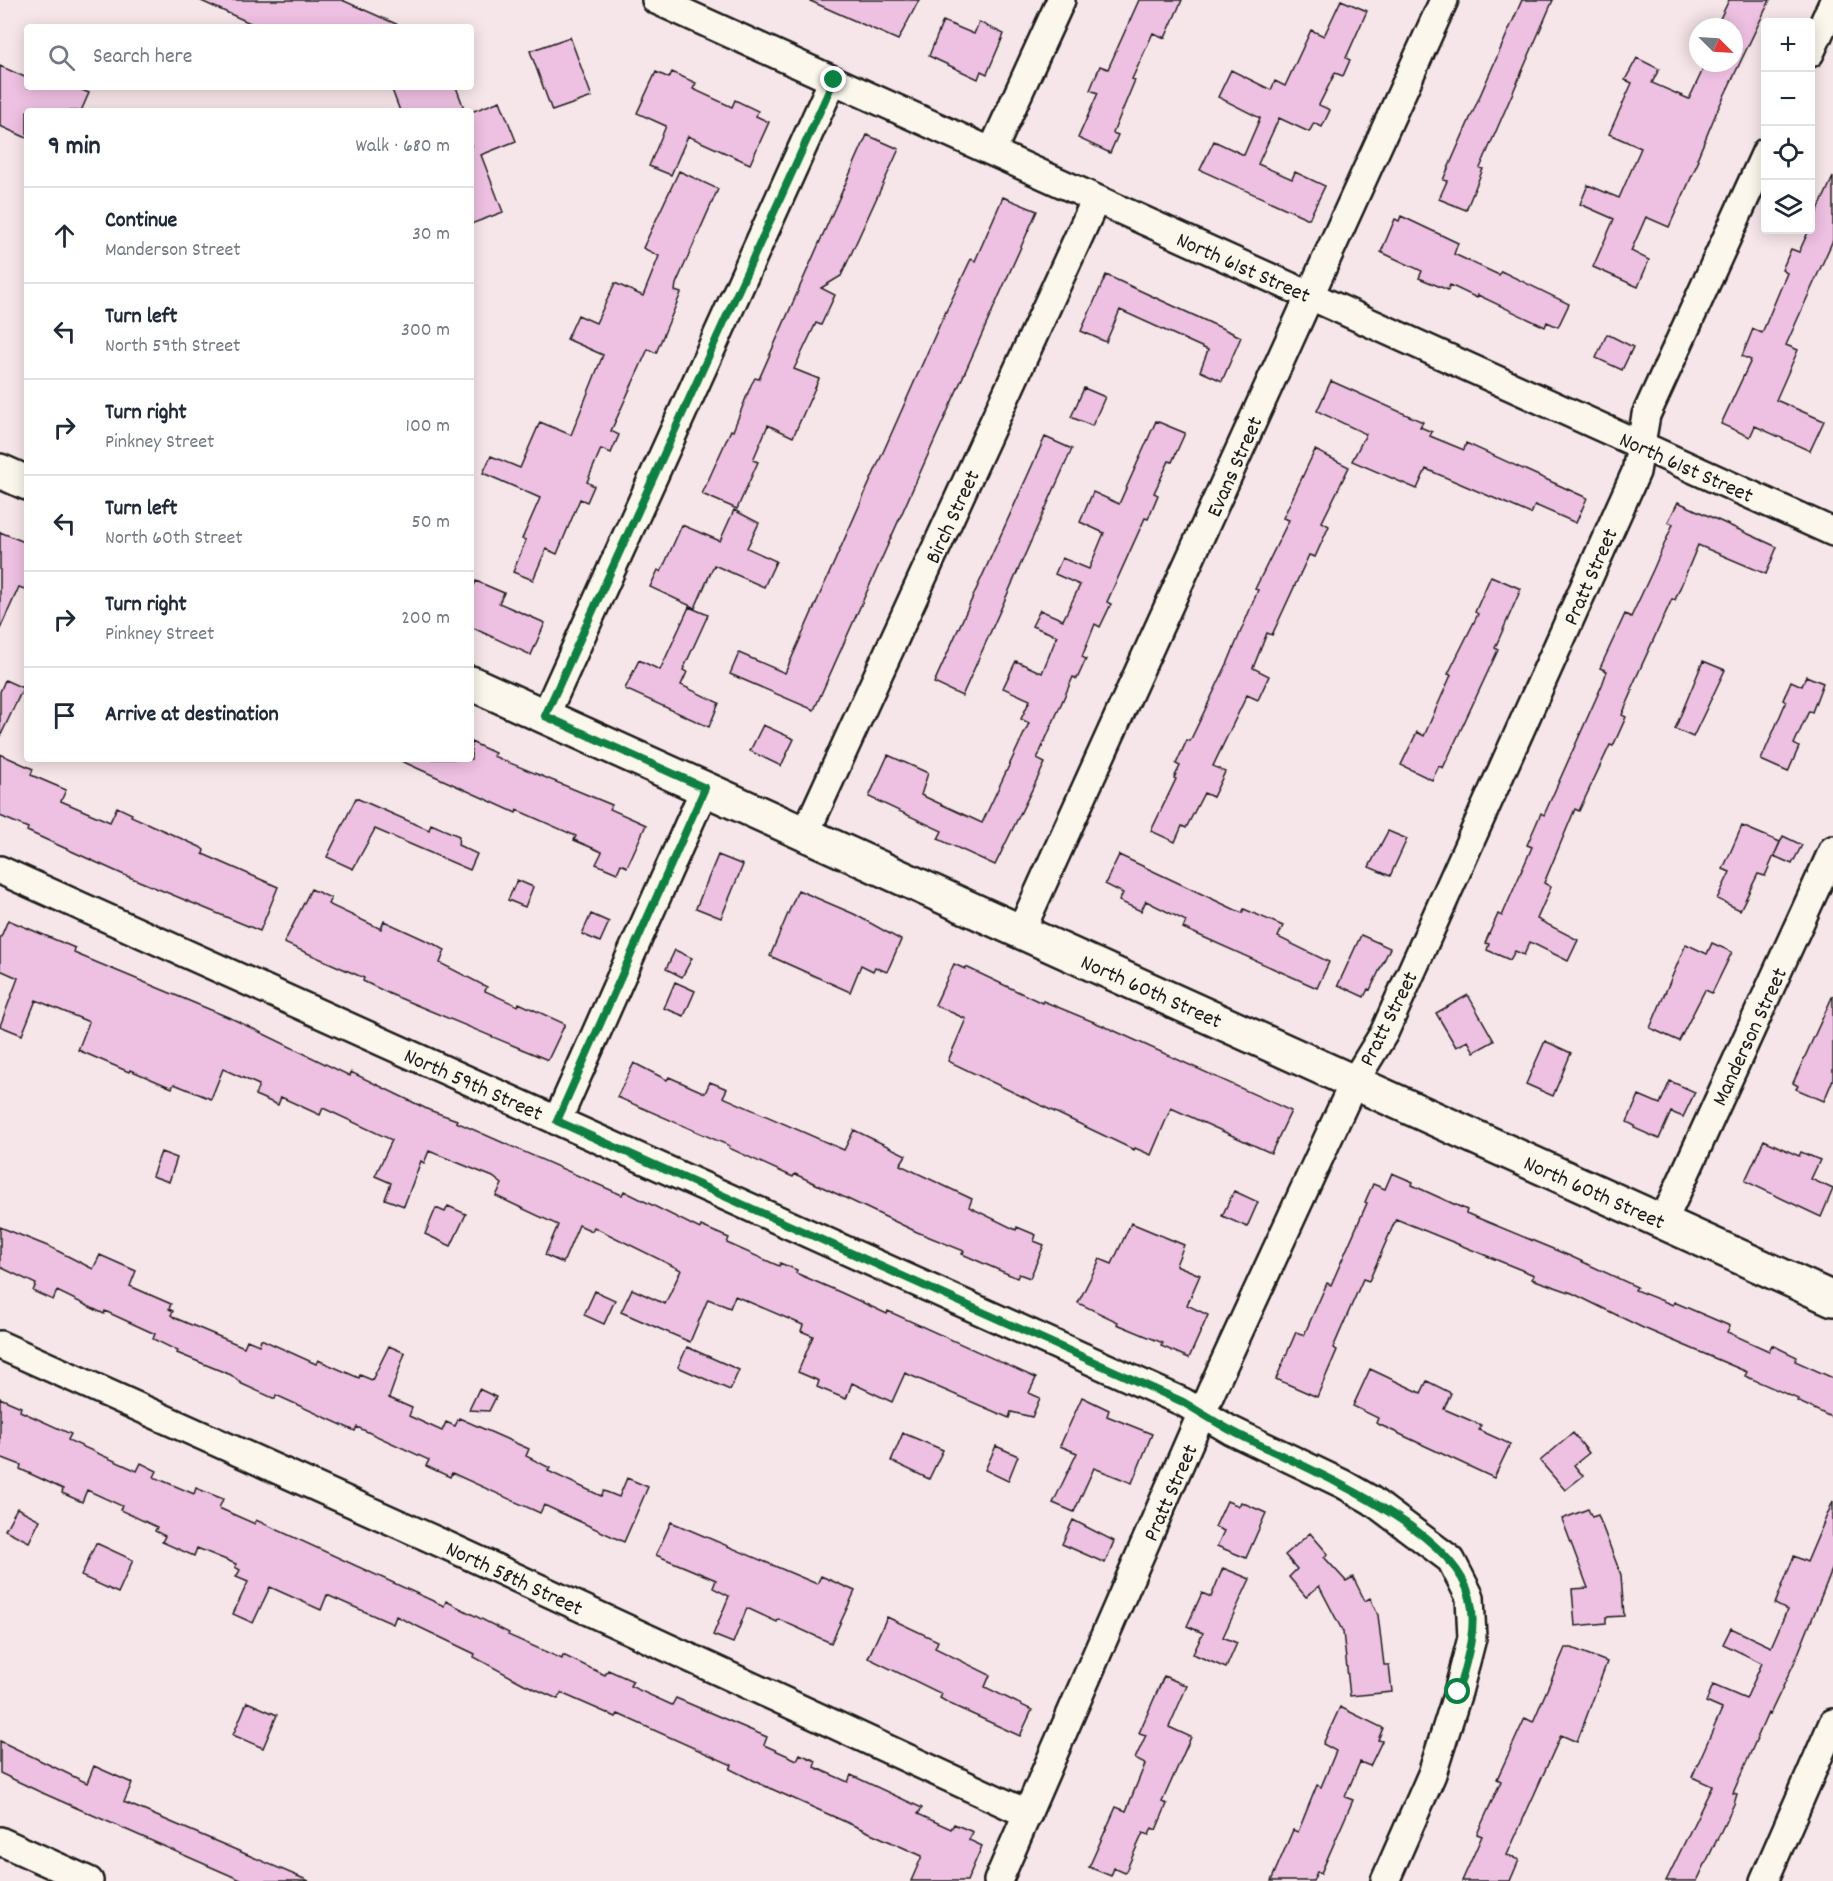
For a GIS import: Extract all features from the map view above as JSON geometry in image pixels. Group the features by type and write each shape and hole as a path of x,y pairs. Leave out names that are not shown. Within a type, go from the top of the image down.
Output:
{"main road":[{"path":"0,471 24,482"},
{"name":"North 60th Street","path":"474,684 1833,1299"}],"street":[{"path":"992,152 1061,0"},
{"name":"Evans Street","path":"1021,931 1444,0"},
{"name":"North 61st Street","path":"669,3 992,152 1833,532"},
{"path":"1815,42 1833,3"},
{"path":"545,716 834,80"},
{"name":"Pratt Street","path":"998,1881 1203,1414 1354,1082 1384,1033 1636,472 1646,415 1761,163"},
{"name":"Birch Street","path":"806,834 1096,199"},
{"path":"557,1121 705,788"},
{"name":"Manderson Street","path":"1663,1222 1833,850"},
{"name":"North 59th Street","path":"0,870 1183,1402 1230,1430 1343,1484 1379,1506 1451,1560 1470,1598 1472,1638 1458,1692 1432,1774 1385,1881"},
{"name":"North 58th Street","path":"0,1345 440,1543 1028,1814"},
{"path":"1764,1881 1833,1723"},
{"path":"0,1841 89,1881"}],"building":[{"path":"199,0 342,0 396,24 252,24"},
{"path":"808,0 919,0 898,40"},
{"path":"1139,0 1182,0 1165,38 1153,33 1132,79 1135,80 1113,133 1118,135 1110,153 1078,138 1098,93 1090,90 1100,66 1108,69"},
{"path":"1341,0 1367,11 1346,58 1350,60 1343,76 1335,73 1319,105 1330,110 1322,127 1314,123 1309,132 1279,118 1258,164 1292,179 1295,172 1325,186 1309,219 1200,170 1214,141 1244,155 1260,118 1218,97 1231,70 1271,90 1275,81 1285,86 1311,30 1324,36"},
{"path":"1522,0 1553,0 1480,168 1483,169 1466,210 1439,199 1447,181 1443,180"},
{"path":"1729,0 1770,0 1743,57 1743,18 1720,18"},
{"path":"943,21 974,34 979,22 1004,34 987,74 981,71 978,79 929,56"},
{"path":"570,37 592,97 552,111 530,51"},
{"path":"1637,58 1659,69 1652,83 1689,99 1702,72 1736,72 1669,227 1646,217 1631,251 1649,260 1638,287 1593,267 1614,219 1580,204 1588,185 1619,198 1641,148 1609,134 1632,83 1625,80"},
{"path":"0,66 24,77 24,90 82,90 89,93 82,108 24,108 24,137 0,126"},
{"path":"656,72 669,78 672,72 696,83 693,89 732,107 735,100 758,111 756,116 769,122 750,164 688,136 671,175 649,166 666,126 637,113"},
{"path":"392,90 457,90 464,108 399,108"},
{"path":"500,101 516,141 481,155 503,212 474,223 474,111"},
{"path":"867,135 899,149 841,276 821,288 835,295 821,325 816,323 794,369 819,379 793,437 768,425 753,460 758,462 737,509 702,494 731,430 733,431 751,385 755,378 759,379"},
{"path":"679,171 718,189 676,284 675,291 681,293 656,353 648,349 611,431 619,435 611,453 601,449 587,482 594,486 587,502 580,499 557,554 546,549 533,580 513,572 526,540 522,539 540,498 483,473 491,456 520,468 540,422 571,435 603,355 567,339 578,315 596,323 615,283 643,296 659,256 643,248"},
{"path":"1833,177 1833,240 1786,345 1798,350 1776,400 1824,421 1810,451 1755,426 1750,437 1721,424 1751,360 1742,356 1753,329 1762,333 1787,273 1782,270 1791,249 1799,252 1807,234 1815,234 1815,217"},
{"path":"1003,197 1037,211 814,710 730,674 739,653 785,673 940,324 971,259 975,261"},
{"path":"1401,216 1458,243 1454,254 1499,275 1501,271 1569,304 1558,327 1547,322 1545,327 1478,295 1477,298 1450,285 1448,290 1419,278 1422,271 1381,252 1395,219 1399,221"},
{"path":"1106,275 1241,337 1222,381 1200,371 1208,350 1120,310 1106,342 1081,331"},
{"path":"1607,334 1633,347 1622,370 1596,358"},
{"path":"1331,381 1423,422 1420,427 1432,432 1430,436 1464,450 1466,443 1587,498 1576,523 1535,505 1531,514 1426,469 1417,489 1352,461 1366,434 1317,411"},
{"path":"1084,388 1105,397 1092,426 1071,417"},
{"path":"1156,421 1185,433 1154,493 1158,495 1148,519 1145,518 1107,602 1111,604 1100,627 1095,624 1082,657 1086,659 1077,679 1073,677 1037,759 1045,763 995,865 938,839 942,831 869,797 888,755 928,773 921,795 982,823 1029,723 1021,719 1030,700 1003,688 1016,661 1042,673 1057,636 1032,626 1040,610 1063,620 1080,585 1055,574 1062,558 1089,569 1104,533 1080,522 1093,492 1119,504"},
{"path":"1045,437 1072,449 962,696 934,683"},
{"path":"1315,450 1349,467 1322,522 1329,526 1315,557 1309,555 1272,635 1267,633 1253,668 1269,676 1258,700 1247,695 1213,766 1225,772 1213,797 1204,793 1186,828 1182,826 1175,842 1151,831 1176,779 1174,778 1180,766 1176,764 1187,740 1190,741 1228,662 1258,590 1255,589 1289,520 1283,518"},
{"path":"1678,502 1777,547 1766,574 1698,545 1675,600 1672,599 1631,689 1633,690 1622,715 1626,717 1613,746 1610,745 1579,811 1575,809 1544,883 1551,887 1537,919 1578,940 1568,961 1530,942 1524,955 1515,951 1510,960 1487,950 1489,944 1485,943 1498,914 1502,916 1532,847 1527,845 1541,813 1544,815 1602,685 1607,671 1600,668 1625,614 1631,617 1673,524 1668,522"},
{"path":"734,510 759,523 747,548 776,561 764,587 714,565 695,608 650,587 658,570 661,572 682,525 720,541"},
{"path":"0,532 24,542 24,589 19,587 0,629"},
{"path":"1491,576 1521,589 1495,648 1498,650 1443,768 1439,766 1432,780 1401,765 1417,732 1424,736 1451,675 1448,674 1478,614 1475,612"},
{"path":"476,581 504,593 499,603 545,623 531,655 474,628 474,585"},
{"path":"689,607 708,615 683,670 687,672 681,685 719,703 709,727 625,689 639,660 660,670"},
{"path":"1703,661 1725,670 1693,737 1675,729"},
{"path":"1806,676 1823,683 1812,712 1809,711 1794,744 1799,747 1788,772 1761,760 1786,702 1783,700 1791,681 1802,686"},
{"path":"5,680 23,688 0,737 0,692"},
{"path":"763,725 794,739 781,766 750,751"},
{"path":"474,743 495,753 493,756 612,805 610,809 646,825 627,867 621,864 617,873 596,864 602,852 574,840 576,836 517,810 516,813 404,762 474,762"},
{"path":"0,754 33,769 31,775 66,790 61,801 110,822 117,807 132,814 131,816 200,847 204,850 203,854 278,887 260,931 122,874 27,831 28,828 0,816"},
{"path":"356,798 429,830 431,824 459,836 458,845 477,854 470,870 375,829 353,869 327,857"},
{"path":"1742,826 1780,842 1765,876 1758,874 1740,910 1717,899 1730,872 1723,869"},
{"path":"1388,831 1407,839 1390,876 1369,867"},
{"path":"1783,836 1802,845 1792,864 1774,856"},
{"path":"718,855 743,865 721,918 696,908"},
{"path":"1119,855 1242,913 1244,909 1283,926 1278,937 1329,962 1317,988 1183,928 1186,921 1146,901 1141,911 1119,901 1123,893 1105,884"},
{"path":"517,880 533,887 525,907 508,900"},
{"path":"311,889 331,898 328,904 381,929 384,921 434,944 445,950 440,963 487,987 485,991 518,1006 519,1003 565,1024 548,1060 390,994 363,981 364,978 284,943"},
{"path":"798,890 854,914 901,940 887,972 875,967 873,971 861,965 850,992 770,956"},
{"path":"591,914 609,922 600,942 582,934"},
{"path":"8,920 75,948 74,953 235,1020 350,1076 351,1072 429,1110 457,1120 456,1122 622,1195 624,1191 700,1229 701,1226 729,1238 727,1243 779,1266 780,1263 797,1270 796,1273 887,1314 888,1311 1036,1378 1029,1393 1040,1398 1032,1417 1011,1412 1009,1418 905,1373 892,1402 852,1383 846,1399 817,1387 819,1381 798,1372 813,1336 801,1331 803,1325 735,1296 730,1308 708,1299 690,1342 621,1312 632,1289 665,1304 681,1270 594,1227 592,1231 579,1225 563,1263 545,1255 558,1225 496,1196 502,1184 493,1177 429,1151 424,1163 421,1161 404,1206 385,1199 391,1183 375,1176 392,1140 323,1108 320,1115 281,1097 278,1105 255,1095 259,1085 223,1069 211,1099 174,1084 172,1088 130,1070 129,1072 78,1050 89,1022 36,1000 22,1035 0,1026 18,978 0,970 0,939"},
{"path":"1361,935 1390,948 1370,990 1368,989 1364,997 1338,985"},
{"path":"1712,943 1732,952 1712,993 1705,990 1679,1041 1650,1028 1686,944 1707,954"},
{"path":"675,950 692,958 682,977 666,969"},
{"path":"954,964 965,969 966,967 1042,1003 1043,1001 1106,1027 1291,1111 1271,1153 1171,1108 1151,1155 1135,1148 1134,1150 948,1061 966,1019 935,1005"},
{"path":"675,982 695,991 684,1016 664,1008"},
{"path":"1468,995 1494,1041 1474,1052 1468,1041 1456,1047 1436,1013"},
{"path":"1833,995 1833,1079 1824,1101 1796,1089 1798,1086 1793,1083"},
{"path":"1545,1041 1571,1053 1553,1096 1526,1084"},
{"path":"634,1063 667,1080 669,1077 705,1093 710,1082 727,1089 723,1097 844,1150 854,1130 906,1155 900,1165 972,1199 969,1207 1016,1230 1017,1227 1036,1235 1034,1241 1044,1245 1030,1278 1019,1274 1017,1278 962,1254 964,1251 917,1232 795,1174 793,1177 729,1148 730,1146 617,1097"},
{"path":"1670,1081 1695,1092 1683,1117 1671,1112 1659,1139 1634,1128 1635,1126 1627,1122 1639,1095 1660,1104"},
{"path":"1764,1140 1799,1156 1801,1152 1820,1160 1811,1179 1833,1189 1821,1217 1745,1181"},
{"path":"161,1152 177,1158 169,1182 152,1176"},
{"path":"1392,1173 1413,1182 1412,1185 1467,1210 1466,1213 1570,1256 1637,1287 1635,1290 1673,1305 1674,1302 1730,1326 1727,1332 1769,1351 1772,1345 1797,1357 1795,1361 1833,1378 1833,1418 1797,1401 1798,1399 1745,1376 1747,1372 1641,1327 1572,1293 1532,1279 1534,1275 1396,1219 1369,1281 1363,1279 1333,1348 1337,1350 1317,1397 1276,1379 1296,1332 1304,1335 1327,1283 1331,1285 1373,1184 1385,1189"},
{"path":"1234,1191 1258,1202 1247,1227 1222,1216"},
{"path":"448,1206 466,1214 451,1246 425,1234 436,1208 445,1212"},
{"path":"1131,1223 1184,1245 1176,1265 1200,1275 1187,1305 1208,1315 1189,1358 1161,1346 1163,1343 1117,1324 1118,1322 1078,1303 1100,1259 1112,1264"},
{"path":"0,1227 50,1247 93,1269 100,1255 136,1271 130,1286 171,1304 169,1309 173,1311 171,1315 175,1318 244,1347 247,1340 259,1345 261,1339 316,1364 318,1360 359,1378 360,1375 372,1380 389,1346 405,1353 389,1398 412,1408 409,1416 442,1431 446,1422 455,1426 459,1418 529,1449 526,1456 550,1468 548,1471 601,1496 604,1491 619,1497 627,1478 648,1487 624,1542 544,1505 540,1513 452,1473 450,1477 426,1466 429,1460 357,1427 355,1431 276,1395 275,1399 242,1384 231,1375 177,1353 178,1351 153,1339 155,1334 105,1311 104,1314 57,1291 53,1300 33,1291 36,1284 0,1267"},
{"path":"595,1291 615,1300 604,1324 584,1315"},
{"path":"687,1347 739,1370 730,1390 678,1367"},
{"path":"1370,1369 1421,1393 1427,1381 1451,1393 1444,1409 1481,1425 1479,1430 1510,1444 1494,1478 1376,1423 1378,1418 1353,1406"},
{"path":"479,1389 496,1397 489,1411 469,1410"},
{"path":"1082,1397 1109,1410 1107,1416 1152,1434 1132,1483 1094,1468 1074,1512 1053,1503 1077,1453 1060,1446"},
{"path":"0,1398 21,1407 20,1411 71,1434 68,1440 137,1471 141,1463 157,1471 154,1477 194,1494 196,1488 223,1499 219,1508 255,1524 256,1520 444,1606 446,1601 509,1633 508,1635 562,1659 563,1655 605,1675 608,1670 633,1681 630,1686 672,1705 676,1698 767,1737 764,1745 797,1760 800,1754 816,1761 814,1767 848,1782 851,1775 922,1808 918,1814 951,1829 954,1824 973,1832 969,1840 982,1846 967,1881 911,1881 922,1856 756,1782 730,1769 732,1765 618,1714 616,1717 561,1693 558,1699 524,1684 474,1657 475,1654 396,1616 393,1624 327,1595 321,1610 270,1587 253,1623 233,1614 248,1582 236,1577 240,1570 235,1567 236,1564 197,1548 194,1556 162,1542 165,1536 155,1531 157,1527 120,1510 122,1506 87,1490 82,1502 62,1493 63,1489 20,1469 21,1465 0,1457"},
{"path":"903,1433 943,1450 929,1479 891,1461"},
{"path":"1573,1433 1589,1453 1574,1465 1583,1476 1565,1490 1540,1461"},
{"path":"996,1446 1018,1456 1008,1481 985,1470"},
{"path":"1227,1501 1239,1506 1241,1502 1266,1513 1246,1558 1217,1546 1224,1531 1215,1527"},
{"path":"1833,1501 1833,1567 1796,1659 1770,1714 1768,1713 1733,1793 1737,1794 1734,1804 1697,1881 1666,1881 1712,1786 1692,1777 1722,1709 1706,1702 1713,1685 1746,1699 1762,1663 1723,1644 1731,1628 1771,1647 1787,1610 1775,1604 1794,1556 1807,1562"},
{"path":"17,1508 40,1520 29,1542 5,1530"},
{"path":"1588,1509 1592,1517 1598,1515 1621,1575 1624,1616 1606,1617 1606,1623 1575,1626 1572,1589 1588,1588 1562,1519"},
{"path":"1073,1520 1114,1541 1105,1563 1062,1544"},
{"path":"671,1522 817,1584 821,1576 855,1591 831,1643 747,1608 733,1643 713,1635 729,1596 713,1588 716,1580 656,1555"},
{"path":"1310,1533 1328,1554 1324,1557 1346,1581 1353,1577 1365,1601 1370,1598 1378,1615 1384,1665 1389,1665 1392,1692 1350,1696 1343,1632 1319,1586 1306,1597 1289,1577 1297,1569 1285,1555"},
{"path":"96,1543 133,1560 118,1593 81,1576"},
{"path":"1223,1568 1250,1579 1223,1637 1237,1643 1226,1668 1193,1654 1203,1633 1187,1626 1202,1593 1211,1597"},
{"path":"887,1617 938,1641 935,1648 990,1675 985,1687 1032,1710 1020,1736 950,1704 940,1698 942,1694 868,1658"},
{"path":"1565,1648 1572,1648 1607,1662 1577,1742 1561,1735 1507,1855 1519,1860 1510,1881 1462,1881 1482,1836 1477,1834 1501,1781 1497,1779 1525,1718 1533,1722"},
{"path":"1164,1676 1187,1686 1169,1727 1191,1737 1162,1802 1167,1804 1156,1830 1152,1828 1149,1835 1143,1833 1125,1873 1114,1868 1111,1876 1089,1867 1116,1807 1126,1811 1145,1764 1135,1759 1146,1735 1139,1733"},
{"path":"247,1702 277,1715 263,1748 233,1735"},
{"path":"1340,1707 1383,1728 1378,1740 1382,1741 1370,1766 1360,1762 1345,1797 1353,1800 1321,1873 1317,1872 1313,1881 1271,1881 1293,1830 1298,1832 1317,1785 1321,1787 1336,1751 1323,1744"},
{"path":"0,1741 87,1783 94,1766 132,1783 124,1802 309,1881 243,1881 38,1791 0,1773"}],"route":[{"path":"834,80 545,716 705,788 557,1121 1183,1402 1230,1430 1343,1484 1371,1500 1451,1560 1470,1598 1472,1638 1458,1692"}]}
